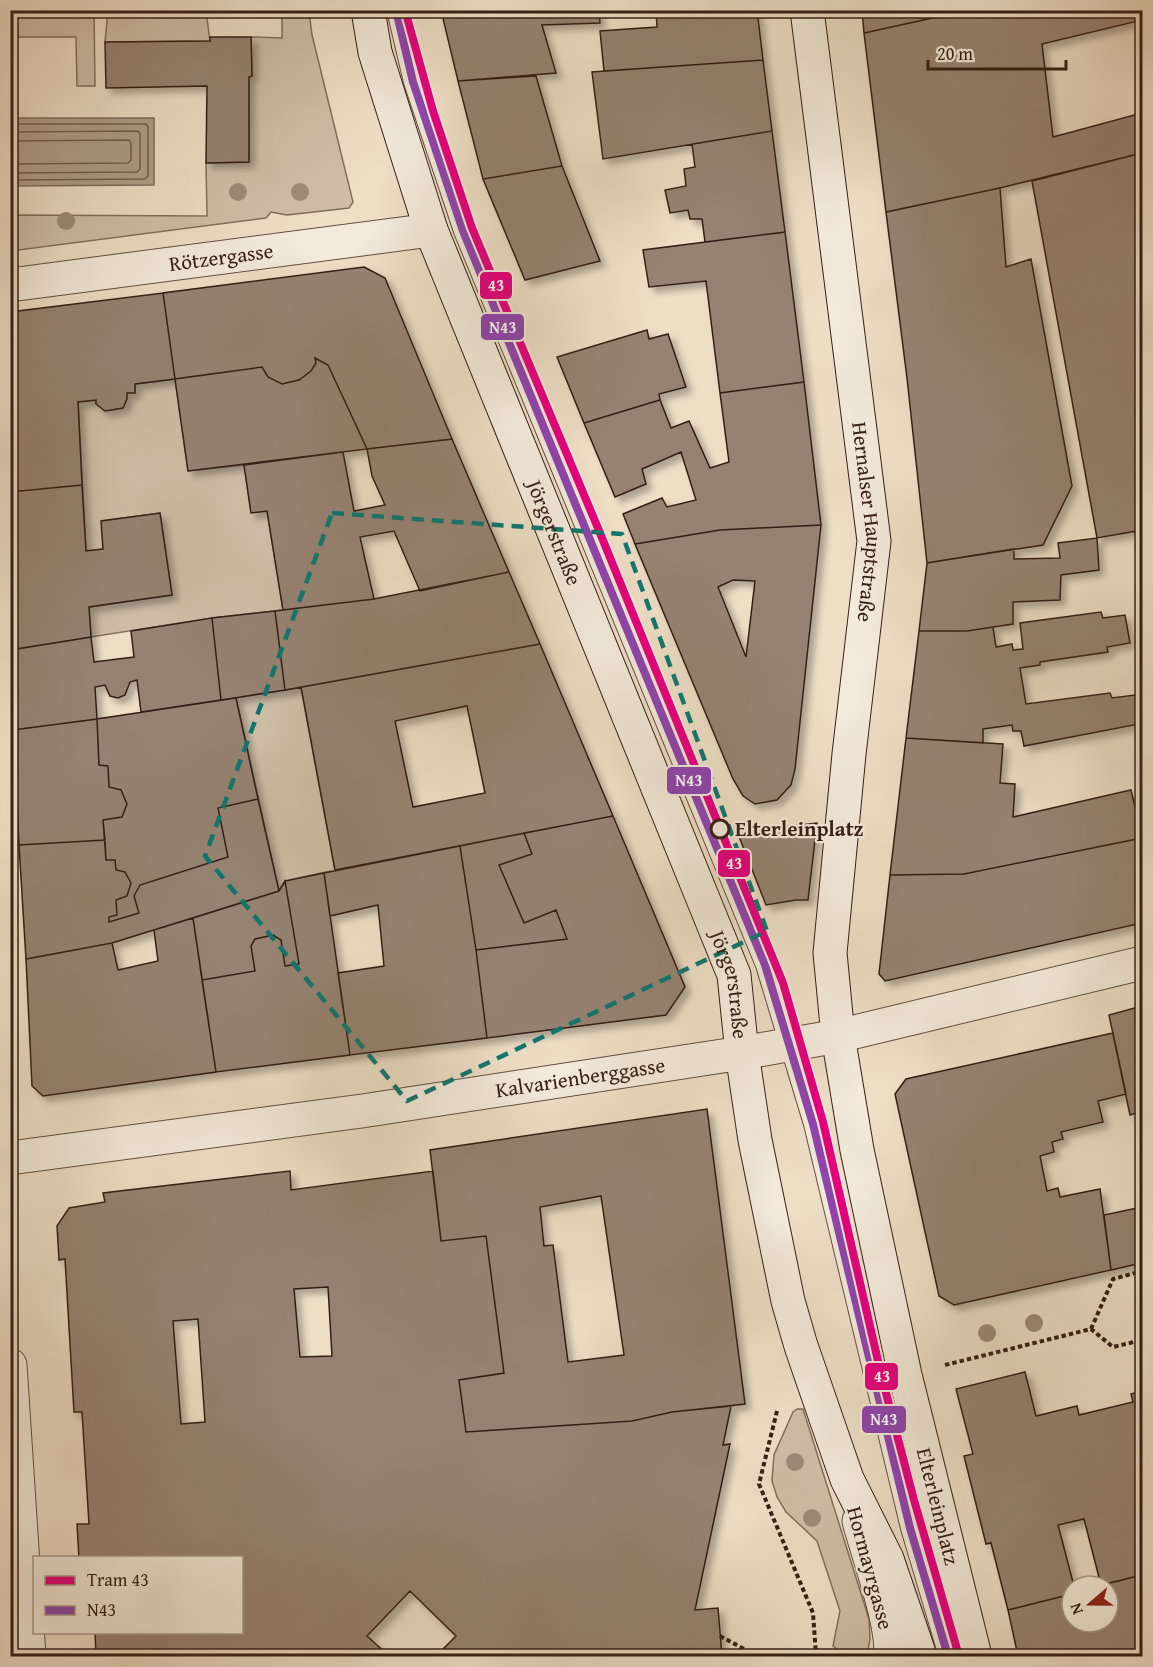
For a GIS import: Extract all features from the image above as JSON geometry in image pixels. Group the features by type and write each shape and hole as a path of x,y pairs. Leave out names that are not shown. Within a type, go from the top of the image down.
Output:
{"main road":[{"name":"Jörgerstraße","path":"368,10 378,63 431,230 734,975 742,1053"},
{"name":"Hernalser Hauptstraße","path":"807,10 874,541 849,754 830,952 838,1036"},
{"name":"Rötzergasse","path":"10,285 431,230"},
{"name":"Kalvarienberggasse","path":"10,1158 362,1111 742,1053 838,1036 1143,963"},
{"name":"Elterleinplatz","path":"838,1036 857,1150 905,1375 975,1656"},
{"path":"742,1053 755,1140 788,1301 801,1346 847,1479 887,1559 920,1656"},
{"path":"10,1365 29,1656"},
{"name":"Hormayrgasse","path":"847,1479 886,1619 890,1656"}],"lane":[{"path":"396,10 413,82 463,231 765,965 813,1125 910,1528 948,1656"}],"path":[{"path":"1091,1329 1113,1279 1143,1271"},
{"path":"1091,1329 1113,1347 1143,1340"},
{"path":"944,1365 1091,1329"},
{"path":"777,1411 759,1484 813,1613 816,1654 802,1656"},
{"path":"720,1636 757,1656"}],"highlighted area":[{"path":"332,513 622,534 767,931 407,1101 205,856"}],"shaded area":[{"path":"10,11 94,11 95,86 77,86 76,37 11,37"},
{"path":"108,11 206,11 210,41 105,42"},
{"path":"282,11 309,11 312,35 353,202 349,208 287,215 271,212 266,218 11,251 10,215 207,216 206,163 249,162 251,37 282,38"},
{"path":"175,379 188,471 244,465 251,512 267,511 283,610 212,618 91,637 89,607 172,594 160,513 102,521 103,549 86,551 78,402 96,400 96,404 135,392 135,384"},
{"path":"301,687 335,870 285,881 279,891 236,698"},
{"path":"803,1409 869,1619 870,1639 867,1656 847,1656 833,1646 840,1611 817,1541 786,1512 777,1497 772,1481 774,1455 793,1412"}],"water":[{"path":"11,118 154,118 154,185 11,186"}],"building":[{"path":"441,10 599,10 600,23 542,25 556,73 458,81"},
{"path":"656,10 757,10 763,60 604,71 600,31 657,27"},
{"path":"862,10 969,10 864,33"},
{"path":"969,10 1142,10 1142,20 1042,44 1053,137 1142,113 1142,153 1000,188 886,212 864,33"},
{"path":"210,37 251,37 249,162 206,163 207,86 106,88 105,42 210,41"},
{"path":"763,60 772,131 603,159 592,72"},
{"path":"536,76 562,166 483,179 458,81"},
{"path":"772,131 785,232 705,242 702,219 690,219 688,210 670,213 665,190 686,186 684,169 695,167 692,144"},
{"path":"1142,153 1142,530 1097,538 1032,181"},
{"path":"562,166 600,261 525,280 483,179"},
{"path":"1000,188 1006,267 1031,259 1072,486 1043,545 927,563 886,212"},
{"path":"785,232 804,382 720,393 706,281 649,287 643,250"},
{"path":"364,267 385,278 452,439 367,449 328,365 315,358 316,363 311,371 299,380 282,384 268,377 262,367 175,379 163,293"},
{"path":"163,293 175,379 135,384 135,393 127,393 123,408 105,411 96,404 96,400 78,402 82,485 10,492 10,312"},
{"path":"647,330 649,339 668,334 686,387 659,394 660,400 584,423 557,357"},
{"path":"315,358 328,365 367,449 188,471 175,379 262,367 268,377 282,384 299,380 311,371 316,363"},
{"path":"804,382 821,525 720,530 635,544 623,514 662,498 667,507 696,500 681,452 642,469 646,484 615,497 584,423 660,400 671,428 689,421 710,468 729,462 720,393"},
{"path":"452,439 509,572 420,591 394,531 360,537 374,599 283,610 267,511 251,513 244,465 343,452 354,511 385,505 372,476 367,449"},
{"path":"82,485 86,551 103,549 101,521 160,513 172,595 89,607 91,637 10,650 10,492"},
{"path":"821,525 795,769 791,785 777,800 755,804 743,796 733,779 635,544 720,530","holes":["733,580 755,581 746,657 718,587"]},
{"path":"1097,538 1099,570 1061,575 1060,600 1013,602 1013,624 967,631 919,631 927,563 1014,549 1014,559 1060,558 1058,543"},
{"path":"509,572 540,644 285,690 275,611 374,599"},
{"path":"275,611 285,690 221,700 212,618"},
{"path":"1101,612 1103,618 1125,615 1130,643 1107,647 1108,652 1040,662 1040,665 1020,668 1026,704 1110,693 1112,698 1135,695 1139,724 1024,746 1021,731 1013,731 1012,725 983,729 983,743 906,738 919,631 967,631 993,627 996,647 1012,644 1013,650 1023,649 1020,623"},
{"path":"212,618 221,700 141,712 137,680 130,682 125,695 118,698 110,696 105,685 95,687 97,719 13,730 10,650 91,637 94,662 134,657 131,631"},
{"path":"540,644 613,816 335,870 301,687","holes":["467,706 485,793 413,807 395,721"]},
{"path":"236,698 258,799 218,808 228,857 140,885 134,896 139,913 109,922 109,917 117,915 116,900 127,896 131,883 125,872 116,870 115,860 106,860 103,820 122,817 127,804 121,790 109,787 108,766 99,765 97,719"},
{"path":"97,719 99,765 108,766 109,787 121,790 127,804 122,817 103,820 105,840 19,845 13,730"},
{"path":"906,738 1003,744 1000,783 1015,784 1013,817 1131,790 1142,838 964,874 890,875"},
{"path":"258,799 279,891 112,943 26,959 19,845 105,840 106,860 115,860 116,870 125,872 131,883 127,896 116,900 117,915 109,917 109,922 139,913 134,896 140,885 228,857 218,808"},
{"path":"1142,803 1142,838 1135,805"},
{"path":"613,816 685,987 666,1015 487,1038 476,950 567,939 556,910 524,923 499,865 532,854 524,833"},
{"path":"817,823 808,900 766,905 738,834"},
{"path":"524,833 532,854 499,865 524,923 556,910 567,939 476,950 460,846"},
{"path":"1142,838 1142,923 885,981 879,974 890,875 964,874"},
{"path":"460,846 487,1038 350,1055 338,973 384,966 378,905 330,916 324,873"},
{"path":"324,873 350,1055 216,1072 202,980 255,971 251,946 255,939 273,935 281,940 285,966 299,964 285,881"},
{"path":"285,881 299,964 285,966 281,940 273,935 255,939 251,946 255,971 202,980 193,918 279,891"},
{"path":"193,918 216,1072 43,1096 32,1086 26,959 112,943 118,970 158,961 154,930"},
{"path":"1142,1006 1142,1111 1130,1115 1109,1015"},
{"path":"1113,1033 1126,1094 1098,1101 1103,1122 1061,1132 1063,1139 1052,1142 1054,1152 1040,1156 1047,1191 1058,1188 1060,1197 1100,1189 1111,1270 954,1305 939,1296 895,1094 906,1079"},
{"path":"707,1109 745,1404 672,1412 632,1421 466,1432 459,1380 504,1373 486,1236 441,1241 430,1150","holes":["601,1196 624,1355 568,1362 553,1245 544,1246 540,1207"]},
{"path":"290,1171 291,1190 433,1171 441,1241 486,1236 504,1373 459,1380 466,1432 632,1421 672,1412 731,1406 723,1445 730,1444 695,1610 718,1608 722,1656 436,1656 456,1636 410,1591 367,1636 389,1656 96,1656 95,1634 243,1634 243,1556 79,1556 77,1524 89,1524 82,1412 74,1412 65,1259 59,1260 57,1226 69,1208 105,1202 103,1193","holes":["328,1287 332,1356 300,1357 294,1289","198,1319 205,1422 181,1424 173,1321"]},
{"path":"1142,1207 1142,1263 1111,1270 1104,1215"},
{"path":"1025,1372 1036,1416 1077,1406 1079,1415 1133,1402 1131,1394 1142,1391 1142,1575 1120,1580 1120,1574 1098,1574 1084,1519 1058,1525 1071,1574 1060,1574 1060,1597 1008,1610 991,1543 986,1544 964,1456 973,1454 956,1389"},
{"path":"1142,1575 1142,1656 1018,1656 1008,1610 1060,1597 1060,1634 1120,1634 1120,1580"}],"tram line":[{"name":"43","path":"405,10 433,111 472,228 600,533 783,983 823,1122 881,1374 959,1656"}],"transit line":[{"name":"N43","path":"396,10 413,82 463,231 765,965 813,1124 910,1528 948,1656"}],"place":[{"name":"Elterleinplatz","path":"720,829"}]}
